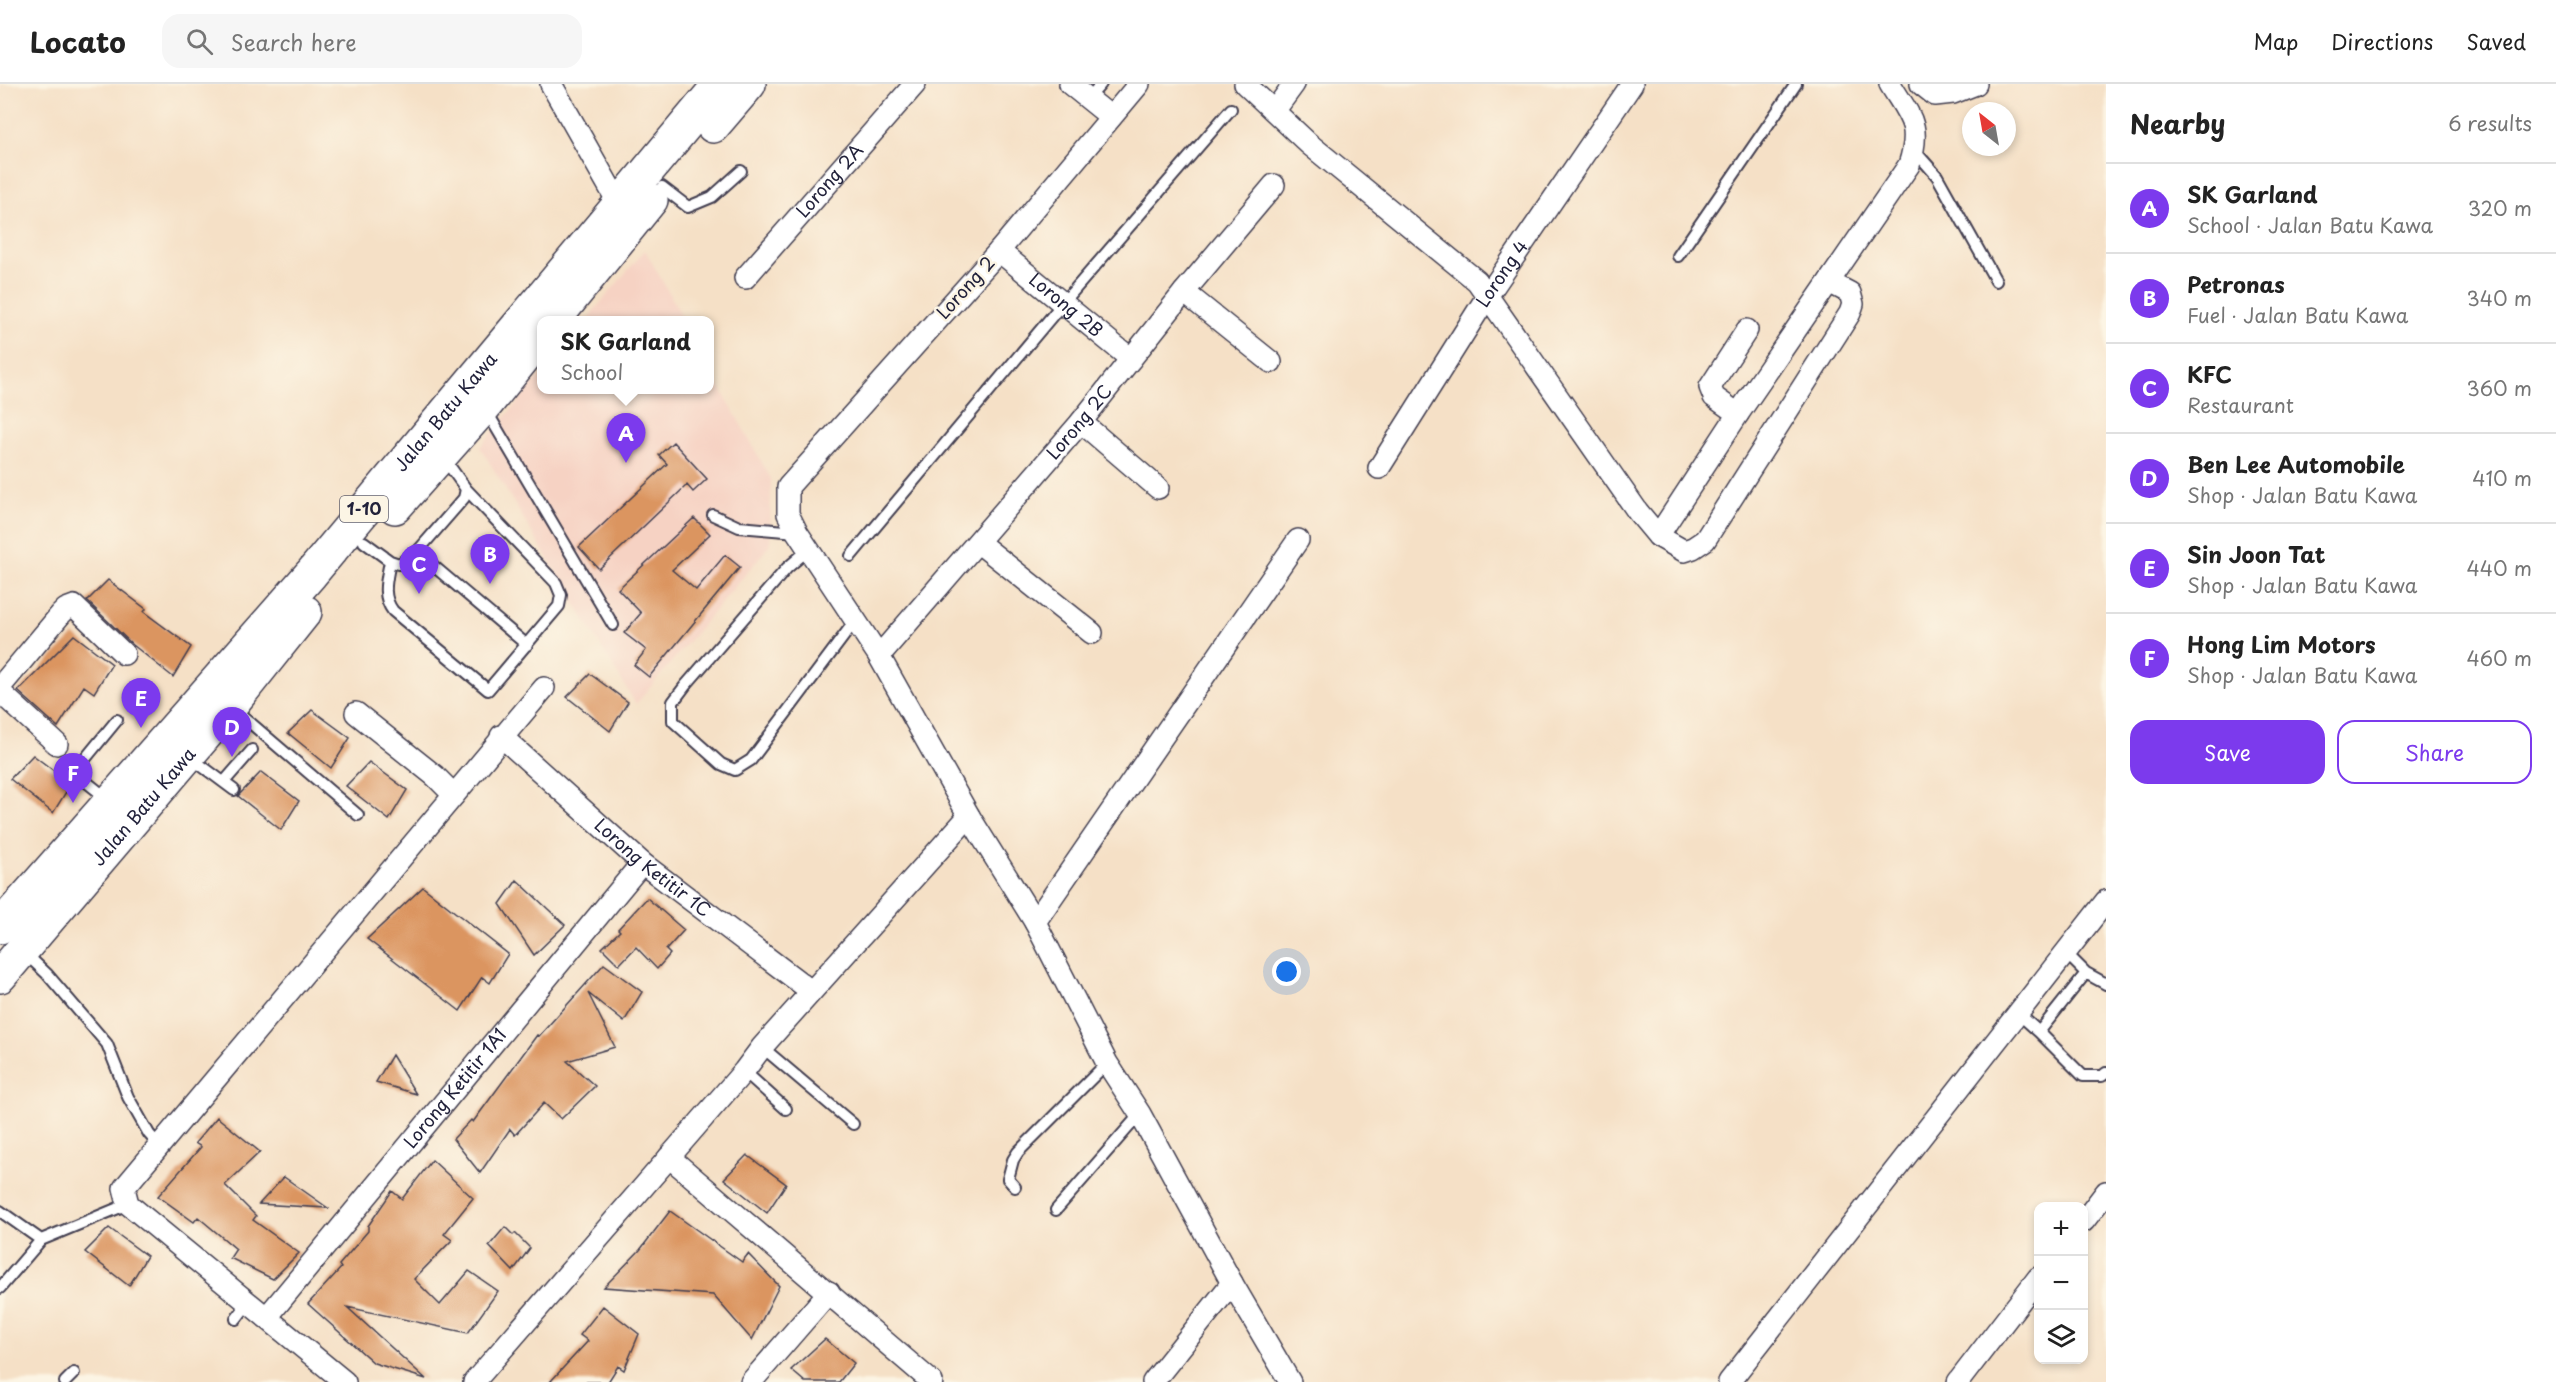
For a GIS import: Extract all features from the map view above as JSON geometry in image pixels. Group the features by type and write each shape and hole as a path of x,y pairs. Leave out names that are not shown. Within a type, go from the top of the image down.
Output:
{"highway":[{"name":"Jalan Batu Kawa","path":"0,927 310,574 720,84"},
{"path":"558,316 749,84"},
{"name":"Jalan Batu Kawa","path":"0,976 230,706 377,552 441,454 537,341"}],"street":[{"path":"551,84 619,204"},
{"name":"Lorong 2A","path":"745,278 915,84"},
{"path":"1070,84 1094,92 1111,117"},
{"name":"Lorong 2","path":"803,541 788,514 788,487 999,251 1138,84"},
{"path":"1245,84 1309,144 1477,281 1638,512 1658,536 1684,550 1693,548 1704,540 1850,313 1853,303 1850,293 1829,282"},
{"path":"1275,110 1294,84"},
{"name":"Lorong 4","path":"1379,468 1488,295 1632,84"},
{"path":"1658,536 1738,414 1909,165 1916,139 1914,124 1890,84"},
{"path":"1921,84 1935,95 1953,93 1976,84"},
{"name":"Lorong 2C","path":"879,656 979,543 1081,422 1184,292 1274,185"},
{"name":"Lorong 2B","path":"999,251 1131,359"},
{"path":"1184,292 1271,362"},
{"path":"1738,414 1714,398 1710,393 1710,387 1747,330"},
{"path":"1081,422 1158,488"},
{"path":"1035,922 1298,540"},
{"path":"803,541 879,656 969,816 1035,922 1107,1063 1140,1114 1232,1283 1290,1382"},
{"path":"979,543 1092,633"},
{"path":"0,687 61,614 74,606 124,654"},
{"path":"345,1382 128,1204 124,1188 501,736 544,688"},
{"path":"0,692 57,744"},
{"path":"356,713 435,776 454,795"},
{"name":"Lorong Ketitir 1C","path":"501,736 642,863 811,991"},
{"path":"474,1382 744,1071 762,1047 969,816"},
{"name":"Lorong Ketitir 1A1","path":"267,1317 642,863"},
{"path":"1729,1382 2106,901"},
{"path":"669,1157 932,1382"},
{"path":"2088,1216 2106,1192"},
{"path":"1153,1382 1232,1283"},
{"path":"1958,1382 2034,1283"},
{"path":"751,1382 829,1292"}],"lane":[{"path":"1678,256 1796,84"},
{"path":"851,556 1231,109"},
{"path":"1914,150 1937,176 1996,281"},
{"path":"662,187 688,207 712,198 741,171"},
{"path":"483,406 613,625"},
{"path":"377,552 387,603 393,611 489,690 559,606 561,595 556,583 466,489 441,454"},
{"path":"377,552 399,564 417,552 464,498 466,489"},
{"path":"713,515 739,527 803,541 787,568 673,702 673,721 721,764 735,770 751,760 855,621"},
{"path":"417,552 527,645"},
{"path":"230,706 358,815"},
{"path":"111,802 79,777 76,770 117,720"},
{"path":"224,782 252,750"},
{"path":"188,756 234,790"},
{"path":"22,951 47,974 107,1044 128,1097 149,1134 159,1144"},
{"path":"2066,953 2086,973 2106,984"},
{"path":"2039,1032 2086,973"},
{"path":"2019,1014 2083,1076 2102,1077 2106,1073"},
{"path":"762,1047 853,1124"},
{"path":"1015,1187 1008,1179 1018,1152 1107,1063"},
{"path":"744,1071 786,1109"},
{"path":"1056,1210 1140,1114"},
{"path":"0,1288 41,1240 128,1204"},
{"path":"0,1211 41,1240"},
{"path":"236,1319 249,1302"},
{"path":"65,1382 74,1373"}],"shaded area":[{"path":"645,250 682,316 589,316"},
{"path":"714,376 771,479 770,545 636,704 480,447 537,379 537,394 714,394"}],"building":[{"path":"673,442 707,479 693,492 687,485 599,569 579,547 667,464 659,455"},
{"path":"694,518 710,534 672,570 696,590 725,555 740,567 649,677 634,665 646,650 624,633 641,613 618,589"},
{"path":"108,580 146,609 144,612 191,647 173,677 133,645 87,601"},
{"path":"74,635 112,664 94,693 84,686 58,727 18,691"},
{"path":"590,674 628,702 610,731 567,697"},
{"path":"312,710 350,738 331,768 288,733"},
{"path":"33,755 71,784 53,813 10,779"},
{"path":"369,762 407,790 389,820 346,786"},
{"path":"261,772 299,801 281,830 238,796"},
{"path":"517,880 565,925 534,955 500,904"},
{"path":"423,887 508,954 490,983 482,977 460,1011 367,939"},
{"path":"647,898 684,930 666,950 670,954 657,969 636,947 619,965 602,948 620,931 618,929"},
{"path":"604,964 642,992 624,1022 588,993 615,1047 567,1061 595,1086 561,1119 544,1103 515,1135 510,1129 480,1173 453,1139 471,1120 473,1122 537,1035 539,1036"},
{"path":"392,1055 416,1094 376,1082"},
{"path":"217,1117 260,1152 225,1185 256,1216 253,1220 299,1253 273,1279 230,1258 236,1249 198,1217 194,1222 158,1196 201,1147 195,1143"},
{"path":"747,1155 786,1184 767,1213 724,1179"},
{"path":"432,1160 473,1198 444,1234 452,1240 414,1279 440,1305 469,1271 498,1291 468,1333 347,1307 426,1379 374,1363 308,1304 341,1268 339,1265 368,1231 368,1226 392,1191 402,1199"},
{"path":"284,1177 328,1208 259,1204"},
{"path":"670,1211 742,1262 748,1254 779,1286 752,1340 713,1295 604,1287 640,1250"},
{"path":"505,1227 513,1235 515,1233 530,1248 513,1271 489,1246"},
{"path":"109,1228 147,1256 129,1286 85,1252"},
{"path":"603,1306 639,1334 624,1370 618,1366 608,1382 550,1382 588,1341 580,1335"},
{"path":"825,1339 854,1363 839,1382 805,1382 791,1370"}],"place":[{"name":"SK Garland","path":"626,463"},
{"name":"Petronas","path":"490,584"},
{"name":"KFC","path":"419,594"},
{"name":"Sin Joon Tat","path":"141,728"},
{"name":"Ben Lee Automobile","path":"232,757"},
{"name":"Hong Lim Motors","path":"73,803"}]}
